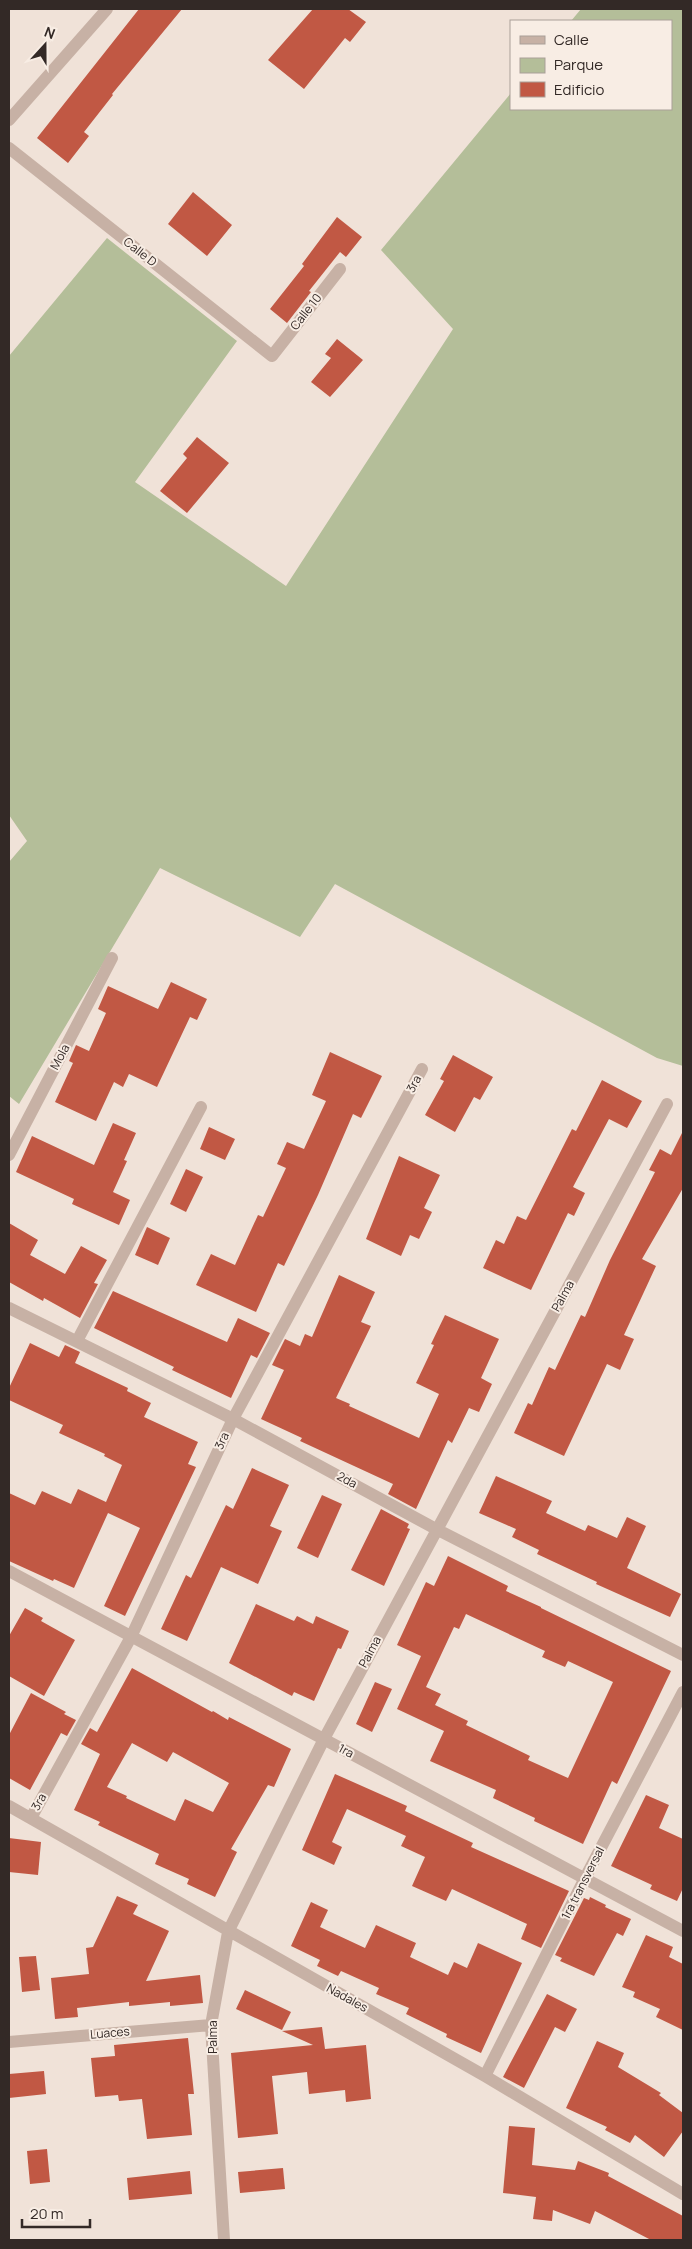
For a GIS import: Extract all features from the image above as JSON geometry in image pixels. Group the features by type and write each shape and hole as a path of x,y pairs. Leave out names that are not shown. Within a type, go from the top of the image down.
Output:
{"street":[{"path":"9,120 106,9"},
{"name":"Calle D","path":"9,148 272,356"},
{"name":"Calle 10","path":"272,356 340,269"},
{"name":"Mola","path":"9,1155 112,958"},
{"name":"3ra","path":"30,1818 132,1637 233,1418 422,1069"},
{"name":"Palma","path":"224,2240 211,2025 228,1932 324,1739 667,1104"},
{"path":"77,1341 201,1107"},
{"name":"2da","path":"9,1308 233,1418 436,1529 683,1655"},
{"name":"1ra","path":"9,1571 683,1931"},
{"name":"1ra transversal","path":"485,2076 585,1878 683,1692"},
{"name":"Nadales","path":"9,1806 228,1932 485,2076 683,2194"},
{"name":"Luaces","path":"9,2042 211,2025"}],"green space":[{"path":"581,9 683,9 683,1066 657,1058 335,884 300,937 160,868 19,1104 9,1096 9,862 27,841 9,815 9,356 107,238 237,341 135,482 286,586 453,329 381,250 510,94 510,110 672,110 672,20 572,20"}],"building":[{"path":"139,9 182,9 112,94 84,132 89,136 68,163 37,138"},
{"path":"313,9 348,9 366,22 350,42 345,38 304,89 268,60"},
{"path":"193,192 232,225 207,256 168,224"},
{"path":"337,217 362,237 346,257 340,252 309,291 311,292 287,323 270,309 304,266 302,264"},
{"path":"337,339 363,360 330,397 311,382 331,358 325,354"},
{"path":"197,437 229,463 187,513 160,491 187,458 183,454"},
{"path":"171,982 207,999 197,1020 190,1017 157,1087 129,1074 123,1087 114,1082 96,1121 55,1102 73,1063 69,1061 76,1045 89,1051 106,1013 98,1009 108,986 158,1009"},
{"path":"330,1052 382,1076 361,1118 353,1114 318,1195 284,1266 278,1263 256,1312 196,1285 211,1254 235,1265 258,1215 263,1217 286,1168 277,1164 287,1142 304,1149 326,1101 312,1095"},
{"path":"453,1055 493,1077 480,1100 474,1097 455,1132 425,1115 444,1081 440,1079"},
{"path":"602,1080 642,1101 627,1128 609,1119 573,1187 585,1193 574,1216 568,1213 531,1290 483,1268 496,1240 504,1244 517,1216 526,1220 572,1129 576,1131"},
{"path":"113,1123 136,1133 124,1160 127,1161 113,1192 130,1200 119,1225 72,1204 74,1199 16,1172 32,1136 94,1165"},
{"path":"209,1127 235,1139 225,1160 200,1149"},
{"path":"683,1131 683,1188 642,1259 656,1266 624,1335 634,1339 620,1370 607,1364 564,1456 514,1433 528,1403 532,1405 549,1367 555,1370 581,1315 585,1317 610,1260 655,1172 649,1170 660,1149 671,1155"},
{"path":"399,1156 440,1175 424,1208 432,1212 419,1239 410,1235 401,1256 366,1239"},
{"path":"186,1169 203,1177 186,1212 170,1204"},
{"path":"9,1223 38,1240 30,1255 65,1274 81,1246 107,1260 94,1283 98,1284 80,1318 44,1298 43,1301 9,1282"},
{"path":"147,1227 170,1238 158,1265 135,1255"},
{"path":"339,1275 375,1292 361,1322 371,1326 336,1398 350,1404 349,1406 419,1438 439,1394 416,1383 434,1345 431,1344 445,1315 499,1339 481,1378 492,1384 479,1412 469,1408 452,1443 448,1440 416,1509 388,1494 393,1484 300,1441 302,1438 261,1419 284,1370 272,1365 285,1339 300,1346 305,1334 312,1337"},
{"path":"113,1291 227,1342 238,1318 270,1333 257,1358 251,1355 231,1398 172,1370 174,1367 94,1328"},
{"path":"30,1343 59,1357 65,1345 80,1352 75,1363 128,1388 127,1391 151,1403 144,1417 198,1442 188,1464 196,1467 125,1616 104,1606 140,1528 108,1513 74,1588 54,1579 53,1581 9,1561 9,1493 35,1505 42,1491 71,1504 78,1489 106,1502 122,1465 104,1456 105,1454 59,1433 63,1425 9,1400 9,1388"},
{"path":"252,1468 289,1485 270,1526 282,1531 258,1584 221,1567 187,1641 161,1629 186,1575 191,1578 226,1505 233,1509"},
{"path":"496,1476 552,1501 546,1513 585,1531 588,1525 617,1538 627,1517 646,1526 627,1568 681,1594 670,1617 596,1584 597,1582 537,1554 539,1550 512,1537 516,1529 479,1513"},
{"path":"322,1495 342,1504 318,1558 297,1548"},
{"path":"381,1509 409,1524 407,1528 410,1529 384,1586 351,1570"},
{"path":"448,1556 508,1586 506,1591 671,1671 617,1784 612,1781 583,1844 534,1821 535,1818 493,1798 496,1790 430,1761 444,1731 397,1709 421,1656 397,1645 426,1582 434,1586","holes":["466,1614 545,1651 542,1657 565,1667 568,1661 613,1682 568,1778 528,1760 530,1756 466,1725 468,1721 435,1705 441,1694 426,1687 454,1627 459,1629"]},
{"path":"256,1604 294,1621 297,1616 313,1624 316,1616 349,1631 341,1649 338,1648 314,1701 294,1692 292,1696 229,1663"},
{"path":"25,1608 43,1618 41,1621 75,1640 44,1696 9,1676 9,1636"},
{"path":"132,1668 212,1712 228,1720 229,1717 291,1749 274,1787 268,1785 231,1849 237,1852 215,1897 187,1884 189,1879 155,1864 159,1854 98,1825 100,1822 74,1810 100,1754 81,1744 90,1728 97,1732","holes":["132,1743 167,1762 173,1752 229,1783 213,1812 185,1799 175,1821 107,1787"]},
{"path":"375,1682 392,1689 372,1732 356,1724"},
{"path":"31,1693 66,1712 64,1714 76,1720 67,1736 61,1733 30,1790 9,1778 9,1735"},
{"path":"335,1774 407,1806 405,1811 473,1843 471,1847 569,1891 541,1948 521,1939 527,1924 452,1889 446,1901 412,1886 425,1857 401,1846 406,1836 347,1809 332,1842 342,1847 334,1865 302,1850"},
{"path":"646,1795 669,1805 659,1828 683,1839 683,1888 677,1901 650,1889 652,1885 611,1866"},
{"path":"9,1838 41,1842 38,1875 9,1872"},
{"path":"117,1896 138,1905 133,1914 169,1931 146,1981 200,1975 203,2003 170,2006 170,2002 129,2006 129,2002 77,2008 78,2017 55,2019 51,1978 89,1974 86,1948 93,1947"},
{"path":"590,1897 606,1905 605,1907 631,1919 623,1936 617,1933 594,1976 560,1961 562,1958 555,1955 584,1898 589,1900"},
{"path":"311,1902 328,1910 320,1927 365,1948 376,1925 416,1943 410,1957 448,1975 454,1962 467,1968 478,1943 522,1963 481,2053 446,2037 447,2034 406,2014 409,2008 376,1994 379,1988 341,1971 338,1976 317,1966 320,1960 291,1946"},
{"path":"646,1935 673,1947 669,1957 683,1964 683,2030 656,2017 660,2009 633,1997 635,1992 622,1987"},
{"path":"36,1956 40,1990 22,1992 19,1957"},
{"path":"245,1990 291,2012 282,2030 236,2009"},
{"path":"547,1994 577,2009 565,2032 555,2027 524,2088 503,2077"},
{"path":"322,2027 325,2049 366,2045 371,2099 346,2102 345,2090 309,2094 307,2072 272,2076 278,2134 238,2138 231,2053 313,2045 282,2031"},
{"path":"188,2038 194,2094 188,2094 192,2135 147,2139 142,2099 119,2101 118,2095 95,2097 91,2058 115,2056 114,2045"},
{"path":"597,2041 624,2053 618,2067 661,2093 659,2095 683,2113 683,2131 664,2157 635,2135 630,2143 605,2130 607,2127 566,2108"},
{"path":"44,2071 46,2094 9,2098 9,2074"},
{"path":"509,2126 535,2128 532,2165 575,2170 578,2161 609,2173 608,2176 683,2216 683,2240 651,2240 595,2211 590,2224 553,2210 552,2221 533,2219 536,2197 503,2193"},
{"path":"47,2149 50,2182 30,2184 27,2151"},
{"path":"283,2168 285,2189 240,2193 238,2172"},
{"path":"190,2171 192,2194 129,2200 127,2178"}]}
